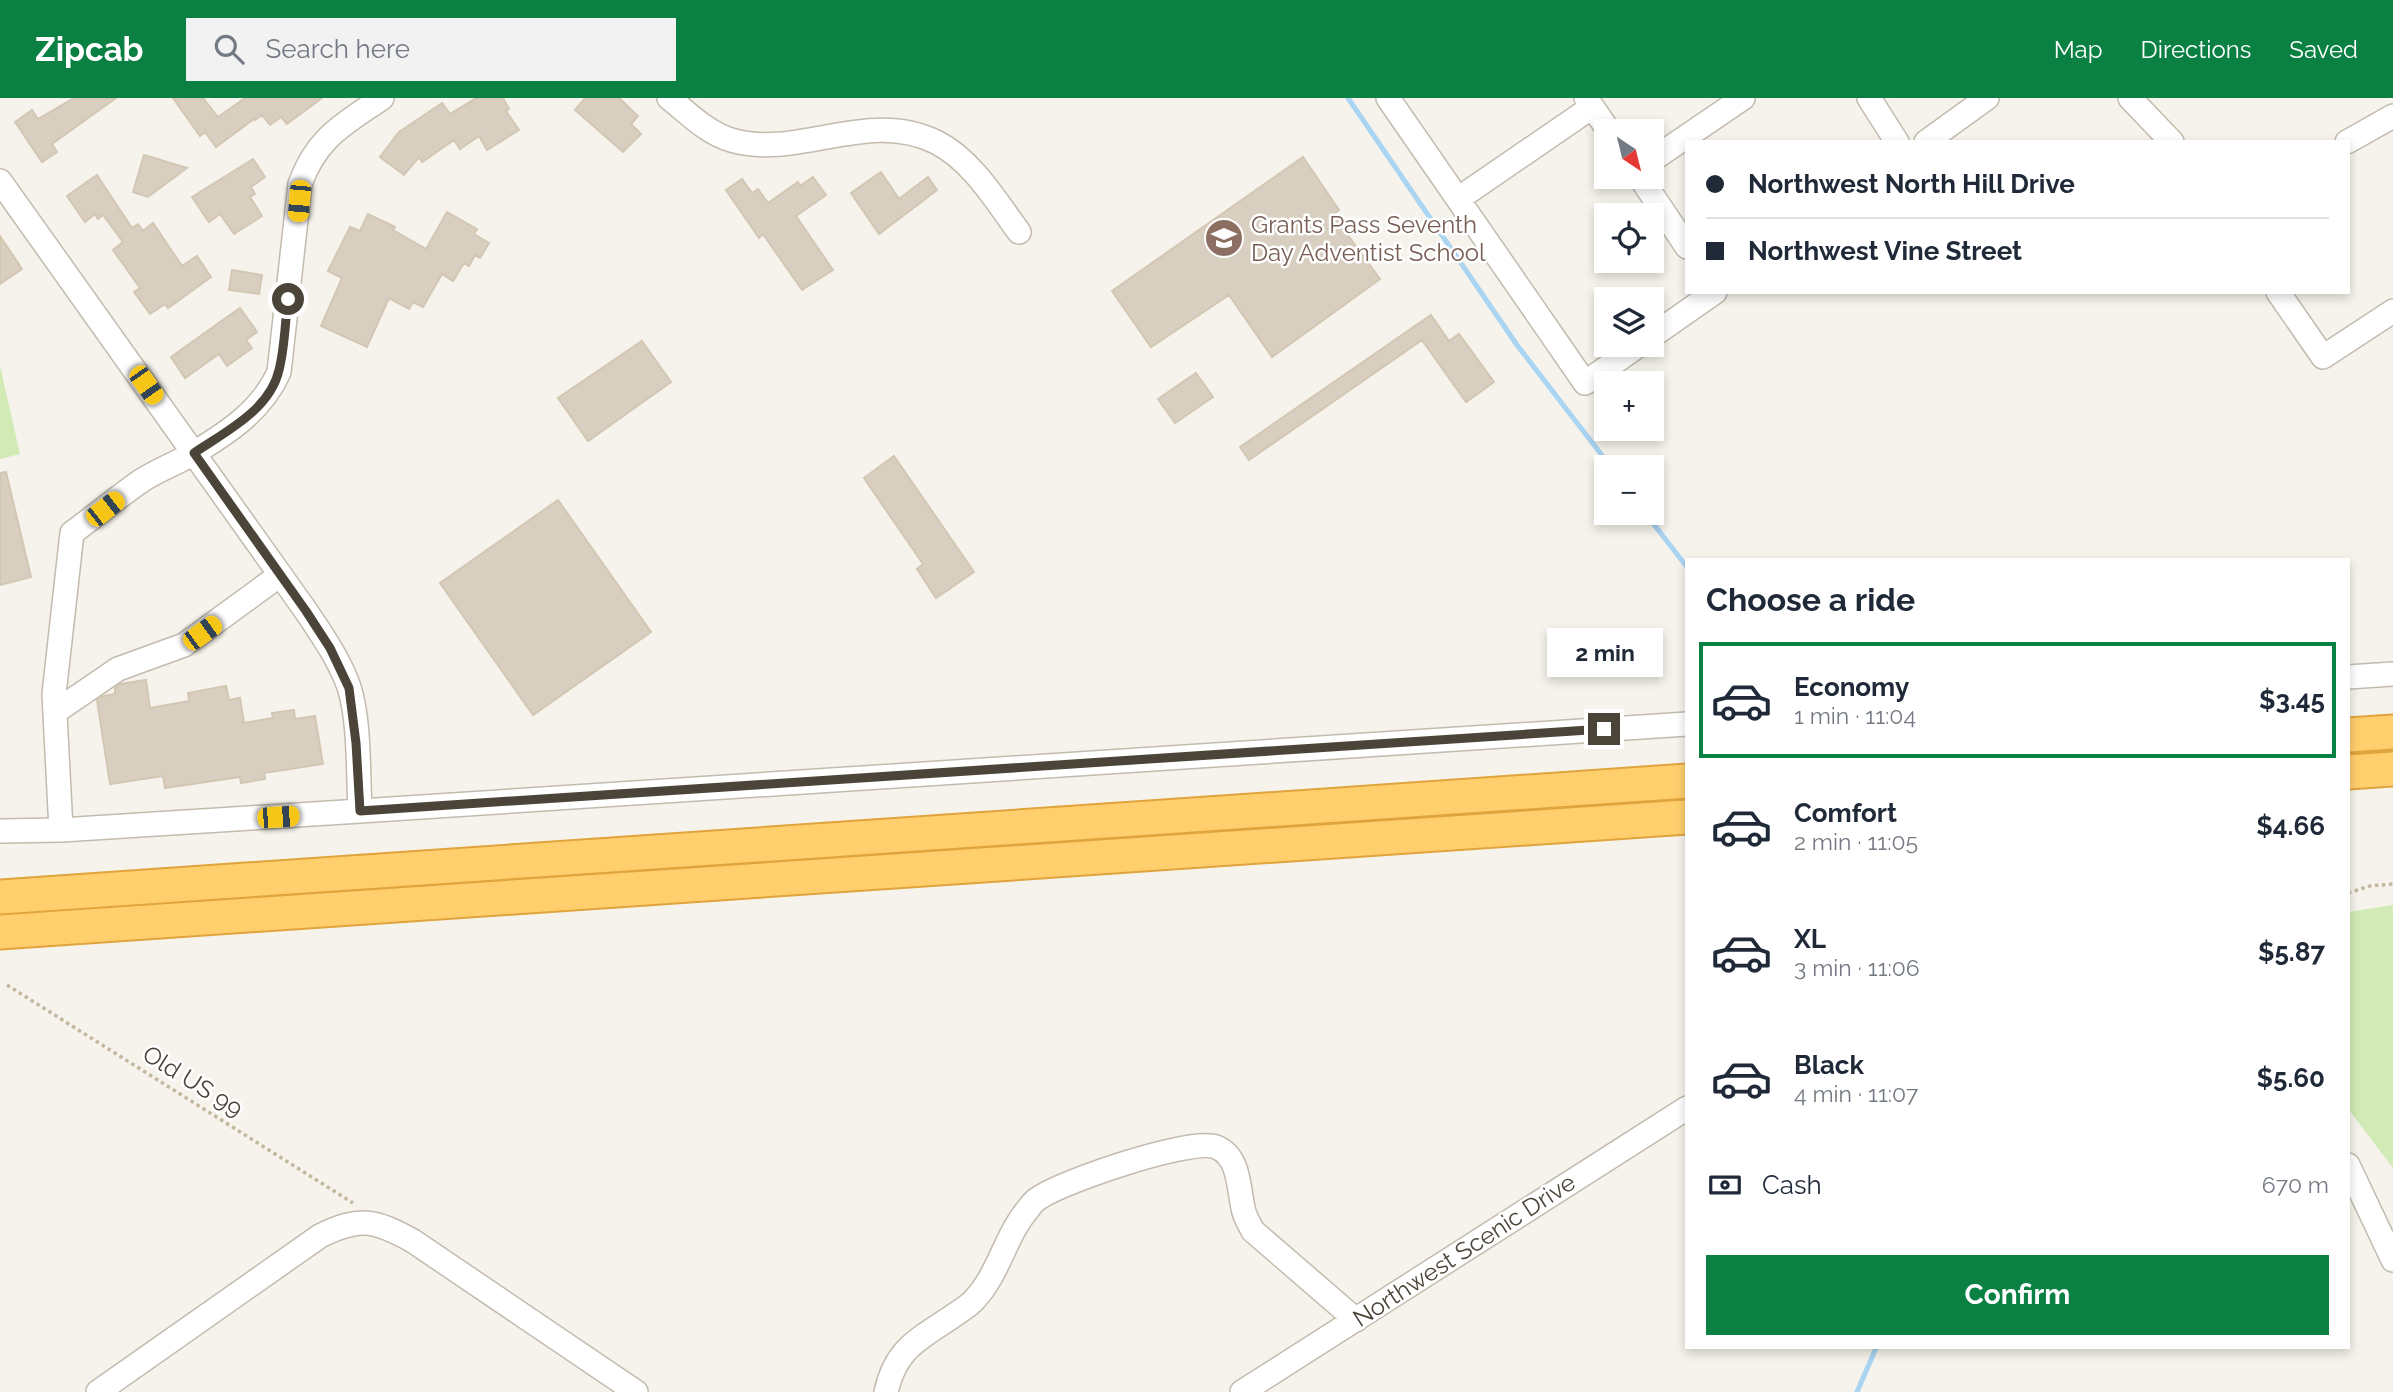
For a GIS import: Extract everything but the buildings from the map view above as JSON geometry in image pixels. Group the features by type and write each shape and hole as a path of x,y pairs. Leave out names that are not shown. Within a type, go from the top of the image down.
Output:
{"highway":[{"path":"2350,735 2393,732"},
{"path":"2350,772 2393,769"},
{"path":"0,897 1685,781"},
{"path":"0,932 1685,817"}],"street":[{"path":"61,830 54,694 72,533 143,479 194,453 238,424 257,408 270,391 279,372 300,184 306,167 316,150 332,132 382,98"},
{"path":"669,98 710,130 730,140 780,143 867,130 893,130 937,142 978,177 1018,232"},
{"path":"1388,98 1585,383 1622,357"},
{"path":"1664,152 1743,98"},
{"path":"1869,98 1896,140"},
{"path":"2130,98 2170,140"},
{"path":"1929,140 1987,99"},
{"path":"1458,199 1589,102 1601,119"},
{"path":"2350,140 2393,116"},
{"path":"0,181 330,648 349,688 360,811"},
{"path":"1648,189 1685,244"},
{"path":"1664,328 1712,294"},
{"path":"2279,294 2323,357 2393,311"},
{"path":"55,712 118,669 184,645 280,575"},
{"path":"2350,677 2393,674"},
{"path":"0,831 61,830 1685,724"},
{"name":"Northwest Scenic Drive","path":"1242,1392 1685,1109"},
{"path":"886,1392 896,1361 907,1348 972,1303 987,1284 1027,1210 1040,1197 1092,1175 1162,1151 1202,1145 1216,1147 1229,1157 1240,1179 1244,1213 1253,1231 1356,1320"},
{"path":"2350,1169 2393,1260"},
{"path":"98,1392 320,1236 337,1228 372,1222 413,1241 636,1392"}],"path":[{"path":"2350,892 2370,886 2393,884"},
{"name":"Old US 99","path":"7,985 361,1208"}],"green space":[{"path":"0,366 20,454 0,459"},
{"path":"2393,905 2393,1168 2350,1111 2350,912"}],"waterway":[{"path":"1348,98 1517,345 1602,455"},
{"path":"1654,525 1685,564"},
{"path":"1857,1392 1876,1349"}],"place":[{"name":"Grants Pass Seventh Day Adventist School","path":"1224,238"}],"route":[{"path":"288,299 279,372 270,391 257,408 238,424 194,453 306,611 330,648 349,688 360,811 1604,729"}]}
